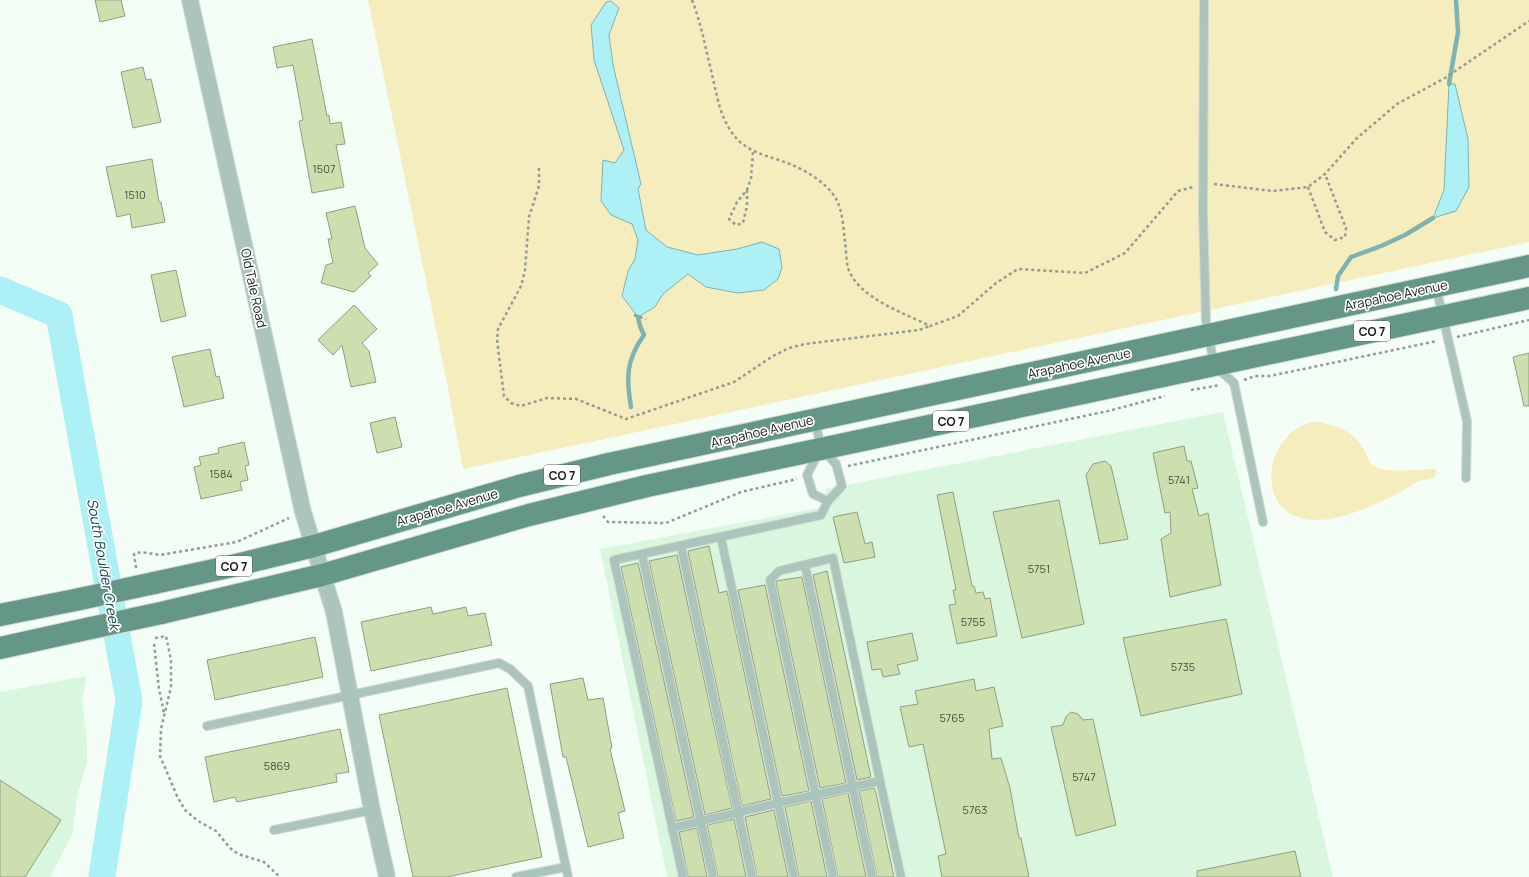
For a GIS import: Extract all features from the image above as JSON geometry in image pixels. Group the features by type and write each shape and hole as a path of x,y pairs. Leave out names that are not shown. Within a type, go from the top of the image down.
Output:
{"main road":[{"name":"Arapahoe Avenue","path":"0,616 228,567 314,546 462,502 563,475 814,419 1529,266"},
{"name":"CO 7","path":"0,648 161,613 322,575 564,506 647,486 1529,298"}],"street":[{"name":"Old Tale Road","path":"190,0 303,512 334,612 372,810 387,877"}],"lane":[{"path":"1204,0 1204,277 1206,321 1214,365 1234,383 1263,522"},
{"path":"1436,286 1467,421 1466,478"},
{"path":"683,877 614,560 822,515 828,501 842,486 836,464 821,448 814,419"},
{"path":"821,448 807,475 813,494 828,501"},
{"path":"721,538 794,877"},
{"path":"680,546 752,877"},
{"path":"642,554 713,877"},
{"path":"832,877 770,580 779,571 833,558 901,877"},
{"path":"805,565 872,877"},
{"path":"207,726 499,663 510,669 528,686 568,877"},
{"path":"672,828 880,781"},
{"path":"274,830 372,810"},
{"path":"516,877 566,867"}],"path":[{"path":"692,0 699,18 720,111 728,128 739,141 753,152 793,165 821,182 836,197 842,218 848,268 855,280 863,290 875,299 930,326"},
{"path":"539,168 539,186 529,217 525,270 521,286 498,329 497,340 504,396 511,403 521,406 547,398 576,399 626,419 734,382 773,356 789,348 805,344 919,330 958,316 996,282 1018,270 1085,273 1125,253 1178,191 1204,183 1273,191 1308,187 1325,174 1356,139 1397,104 1445,78 1529,21"},
{"path":"747,190 737,202 729,219 736,225 743,223 747,206 747,190 751,178 753,152"},
{"path":"1308,187 1325,232 1335,240 1345,237 1346,228 1325,174"},
{"path":"634,315 646,319"},
{"path":"1189,391 1234,383 1255,376 1270,376 1448,339 1529,320"},
{"path":"838,471 850,465 1108,411 1167,396"},
{"path":"606,520 608,522 666,523 740,492 807,475"},
{"path":"136,571 134,554 141,552 160,555 237,542 303,512"},
{"path":"155,638 166,636 171,660 171,687 161,730 160,756 177,796 185,810 198,821 216,830 230,848 238,854 264,862 280,877"},
{"path":"154,644 159,689 164,716"}],"shaded area":[{"path":"368,0 1529,0 1529,242 463,469 446,378"},
{"path":"1223,412 1333,877 667,877 600,549 829,506 825,489"},
{"path":"1313,422 1335,426 1349,433 1360,443 1374,466 1386,470 1435,469 1435,477 1417,482 1383,501 1337,518 1316,520 1295,516 1281,506 1273,491 1271,474 1275,457 1284,441 1296,429"},
{"path":"87,676 82,698 87,742 87,762 77,797 73,833 50,877 0,877 0,692"}],"water":[{"path":"611,1 619,8 609,35 613,65 641,184 638,189 646,230 667,247 698,255 737,249 762,242 779,249 782,267 778,279 764,290 738,293 706,287 688,274 663,294 655,307 638,317 622,296 628,271 635,259 638,240 632,224 611,215 601,201 603,160 615,163 624,150 594,60 591,25 606,2"},
{"path":"1449,84 1455,84 1468,139 1469,187 1456,211 1433,218 1444,190"}],"building":[{"path":"95,0 121,0 125,16 100,22"},
{"path":"312,39 327,116 329,115 330,124 341,122 345,144 336,145 344,187 312,193 299,121 303,120 293,65 277,68 273,47"},
{"path":"143,67 146,80 151,79 161,122 133,128 121,72"},
{"path":"152,159 159,202 161,202 165,222 132,228 130,214 117,217 106,167"},
{"path":"355,206 365,248 378,264 368,273 371,276 354,292 321,283 326,265 333,263 328,239 332,239 326,213"},
{"path":"176,270 186,316 161,322 151,275"},
{"path":"354,305 377,329 362,343 369,351 376,382 351,387 342,345 333,355 318,340"},
{"path":"210,349 216,377 219,376 224,398 184,407 172,357"},
{"path":"1529,353 1529,406 1524,406 1513,357"},
{"path":"395,417 402,447 377,453 370,423"},
{"path":"244,442 249,465 245,466 248,480 240,482 242,490 201,499 194,467 201,465 199,457 219,453 218,448"},
{"path":"1184,446 1187,461 1191,461 1198,488 1192,489 1199,516 1208,513 1221,585 1170,597 1161,539 1171,533 1170,512 1165,513 1153,453"},
{"path":"1105,461 1111,466 1128,539 1100,544 1086,475 1093,464"},
{"path":"953,492 972,586 974,586 976,593 983,592 985,599 990,598 997,636 957,644 949,605 956,604 953,590 956,590 937,495"},
{"path":"1059,500 1084,624 1022,638 993,512"},
{"path":"857,512 865,544 872,542 875,557 844,563 833,517"},
{"path":"709,546 719,593 727,591 771,799 742,806 688,552"},
{"path":"677,555 732,808 705,815 649,561"},
{"path":"638,563 694,817 676,821 621,567"},
{"path":"827,571 871,777 857,780 813,575"},
{"path":"802,577 846,783 820,788 776,583 776,581"},
{"path":"765,585 809,791 782,796 738,590"},
{"path":"431,607 433,614 466,607 468,616 485,613 492,645 371,671 361,622"},
{"path":"1226,619 1242,694 1141,716 1123,638"},
{"path":"912,633 918,660 897,665 900,674 883,677 881,669 872,670 867,642"},
{"path":"315,637 323,677 215,700 207,660"},
{"path":"583,678 588,700 603,698 612,748 610,749 625,811 618,813 624,838 588,847 566,757 563,757 550,684"},
{"path":"974,679 976,691 994,687 1003,726 989,729 992,759 1001,758 1010,788 1019,838 1021,838 1029,877 942,877 938,856 946,854 923,744 909,747 900,707 918,704 915,691"},
{"path":"507,688 542,857 447,877 413,877 379,715"},
{"path":"1071,712 1078,714 1083,720 1093,719 1116,825 1076,836 1051,727 1063,725 1066,717"},
{"path":"340,729 349,772 336,774 337,782 237,802 235,797 214,802 205,757"},
{"path":"0,780 61,820 25,877 0,877"},
{"path":"874,788 894,877 877,877 859,791"},
{"path":"848,793 866,877 838,877 822,799"},
{"path":"811,801 827,877 799,877 785,807"},
{"path":"774,810 788,877 757,877 745,817"},
{"path":"734,819 746,877 718,877 707,825"},
{"path":"697,828 707,877 688,877 679,832"},
{"path":"1295,851 1301,877 1197,877 1197,871"}],"waterway":[{"path":"1449,84 1458,32 1456,0"},
{"path":"1336,289 1338,276 1351,257 1405,235 1433,218"},
{"name":"South Boulder Creek","path":"0,290 59,315 129,701 102,876"},
{"path":"631,407 628,387 629,370 634,353 644,335 638,317"}]}
